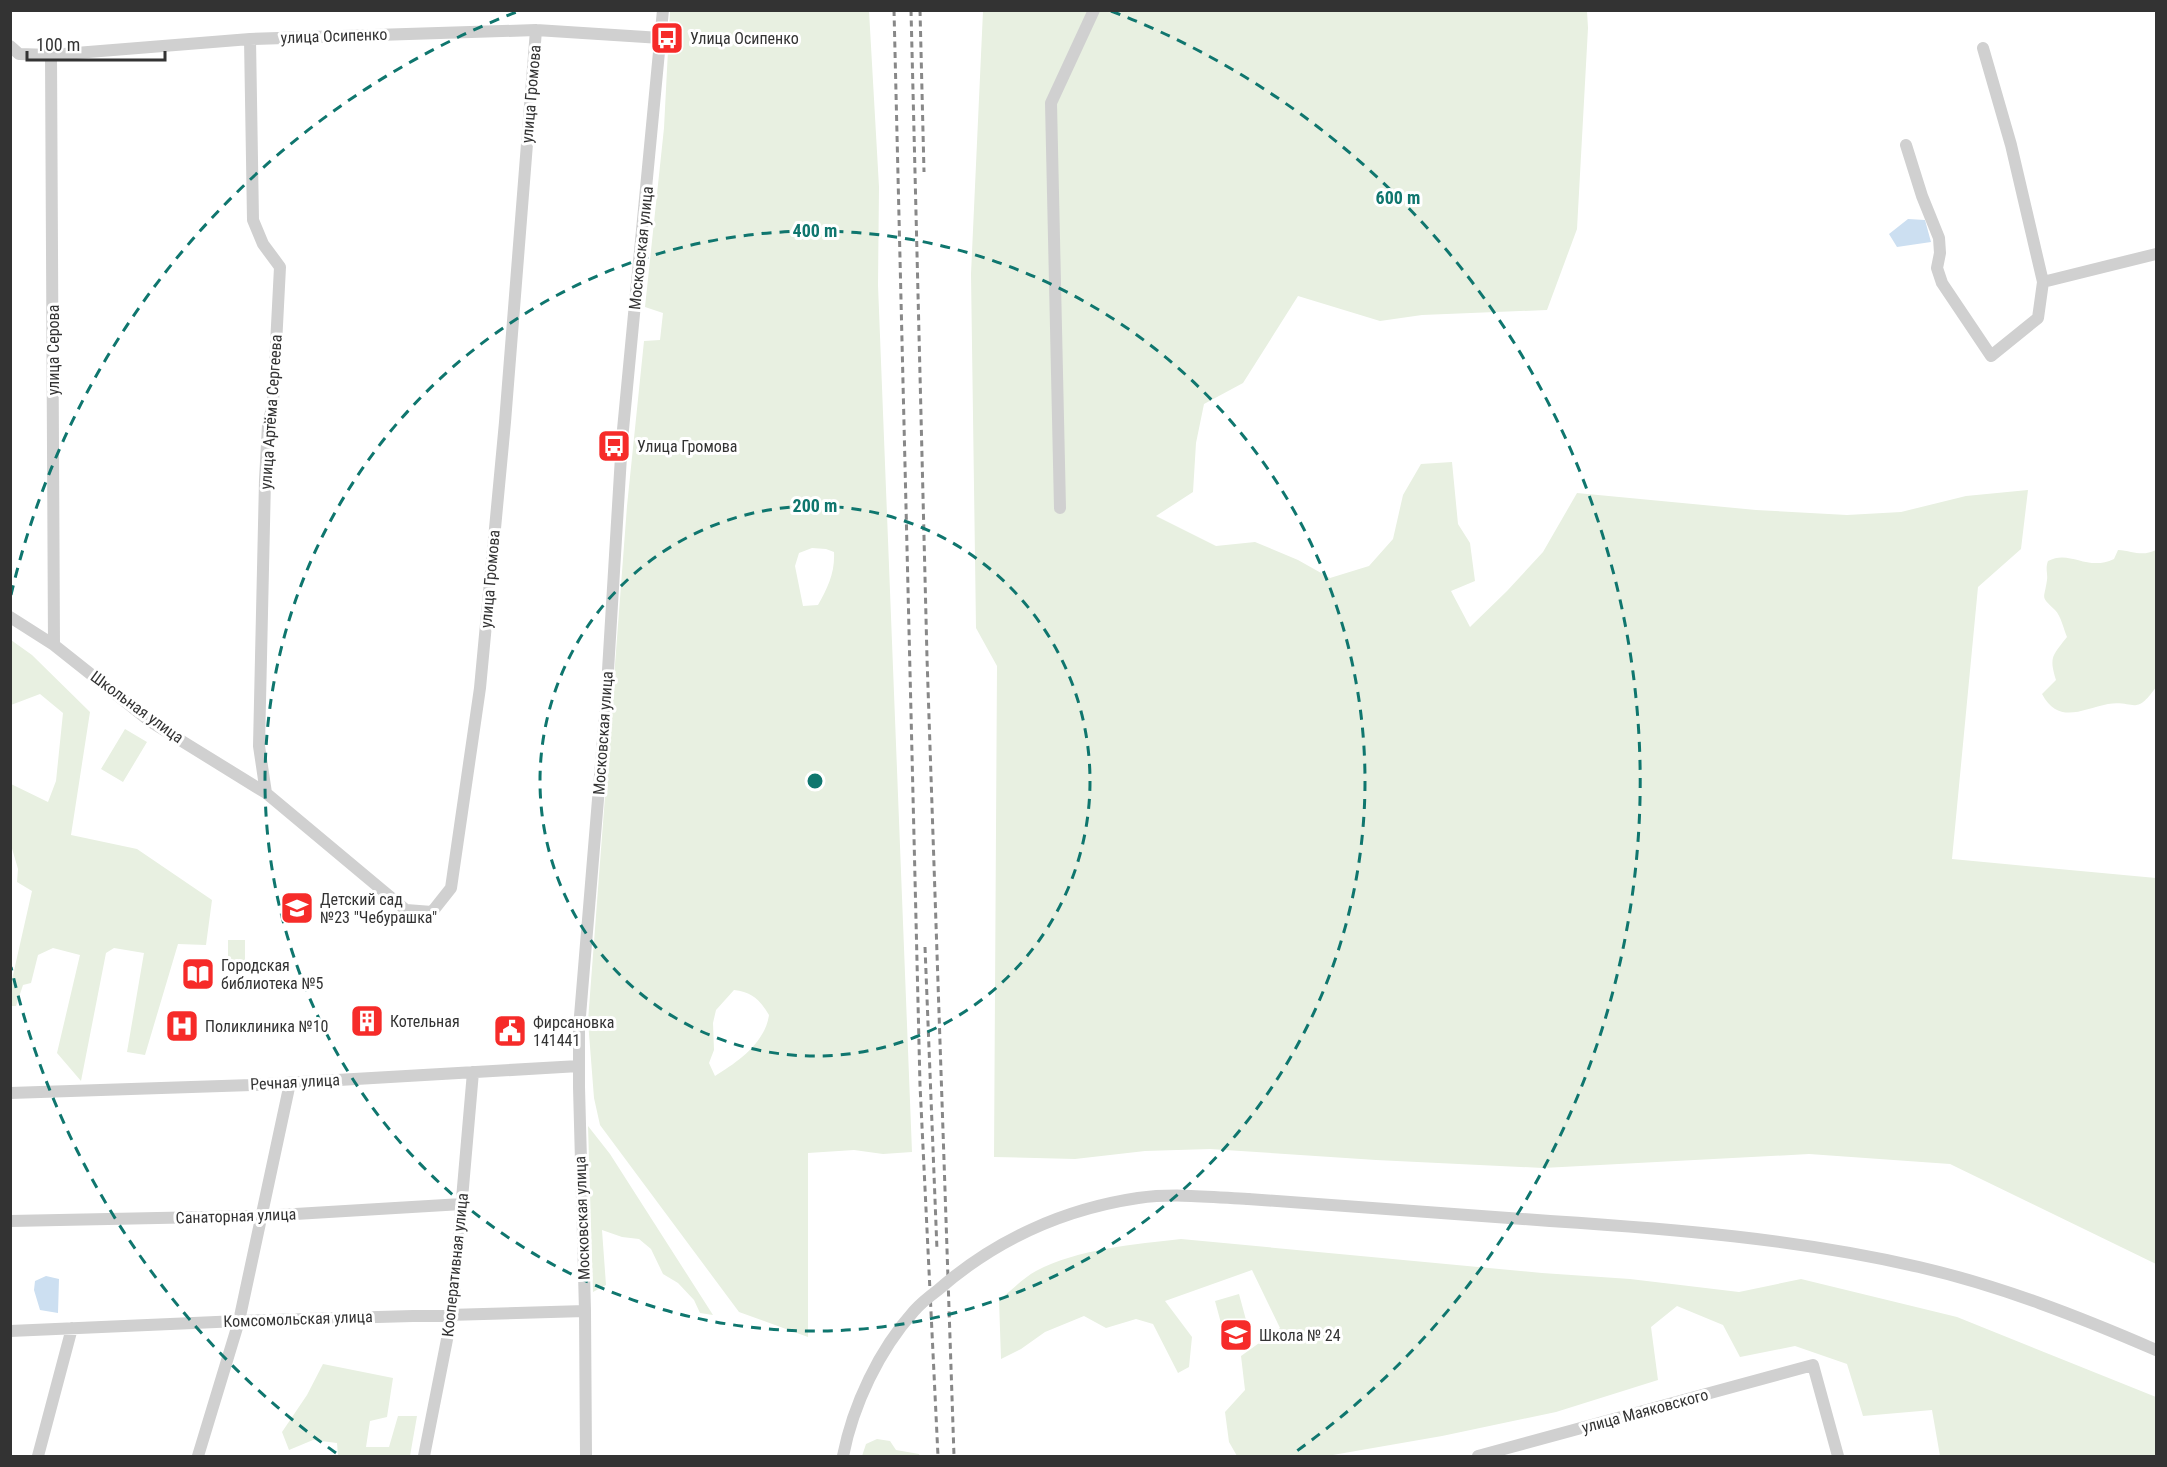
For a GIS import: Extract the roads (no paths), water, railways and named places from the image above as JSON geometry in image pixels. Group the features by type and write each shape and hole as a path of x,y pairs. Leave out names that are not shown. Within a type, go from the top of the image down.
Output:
{"street":[{"name":"Московская улица","path":"586,1456 579,1028 606,703 621,447 663,10"},
{"path":"1060,508 1051,103 1094,10"},
{"name":"улица Осипенко","path":"10,46 19,54 51,55 250,39 536,30 661,38"},
{"name":"улица Громова","path":"267,793 406,910 432,912 451,888 480,688 505,422 536,30"},
{"name":"улица Артёма Сергеева","path":"250,39 253,220 263,244 280,267 273,403 268,425 265,480 259,746 267,793"},
{"path":"1906,146 1922,196 1939,238 1940,253 1937,268 1942,284 1991,356 2038,318 2043,282 2011,145 1983,48"},
{"name":"улица Серова","path":"51,55 54,645"},
{"path":"2043,282 2157,254"},
{"name":"Школьная улица","path":"10,617 54,645 152,722 267,793"},
{"name":"Речная улица","path":"10,1092 290,1083 579,1066"},
{"name":"Кооперативная улица","path":"424,1456 452,1314 473,1072"},
{"path":"198,1456 239,1321 290,1083"},
{"path":"843,1456 866,1389 888,1346 915,1310 972,1263 1031,1229 1096,1206 1140,1198 1185,1195 1248,1199 1714,1233 1815,1245 1921,1267 2014,1294 2157,1350"},
{"name":"Санаторная улица","path":"10,1221 262,1216 462,1204"},
{"name":"Комсомольская улица","path":"10,1331 239,1321 585,1311"},
{"path":"38,1456 72,1328"},
{"name":"улица Маяковского","path":"1478,1456 1813,1365 1838,1456"}],"water":[{"path":"1908,219 1925,220 1931,242 1897,247 1889,234"},
{"path":"46,1276 59,1279 58,1313 40,1310 34,1290 35,1281"}],"railway":[{"path":"894,10 920,1085 938,1456"},
{"path":"911,10 927,658 954,1456"},
{"path":"920,10 924,172"},
{"path":"925,947 937,1250"}],"place":[{"name":"Улица Осипенко","path":"667,38"},
{"name":"Улица Громова","path":"614,446"},
{"name":"Детский сад №23 \"Чебурашка\"","path":"297,908"},
{"name":"Городская библиотека №5","path":"198,974"},
{"name":"Котельная","path":"367,1021"},
{"name":"Поликлиника №10","path":"182,1026"},
{"name":"Фирсановка 141441","path":"510,1031"},
{"name":"Школа № 24","path":"1236,1335"}]}
